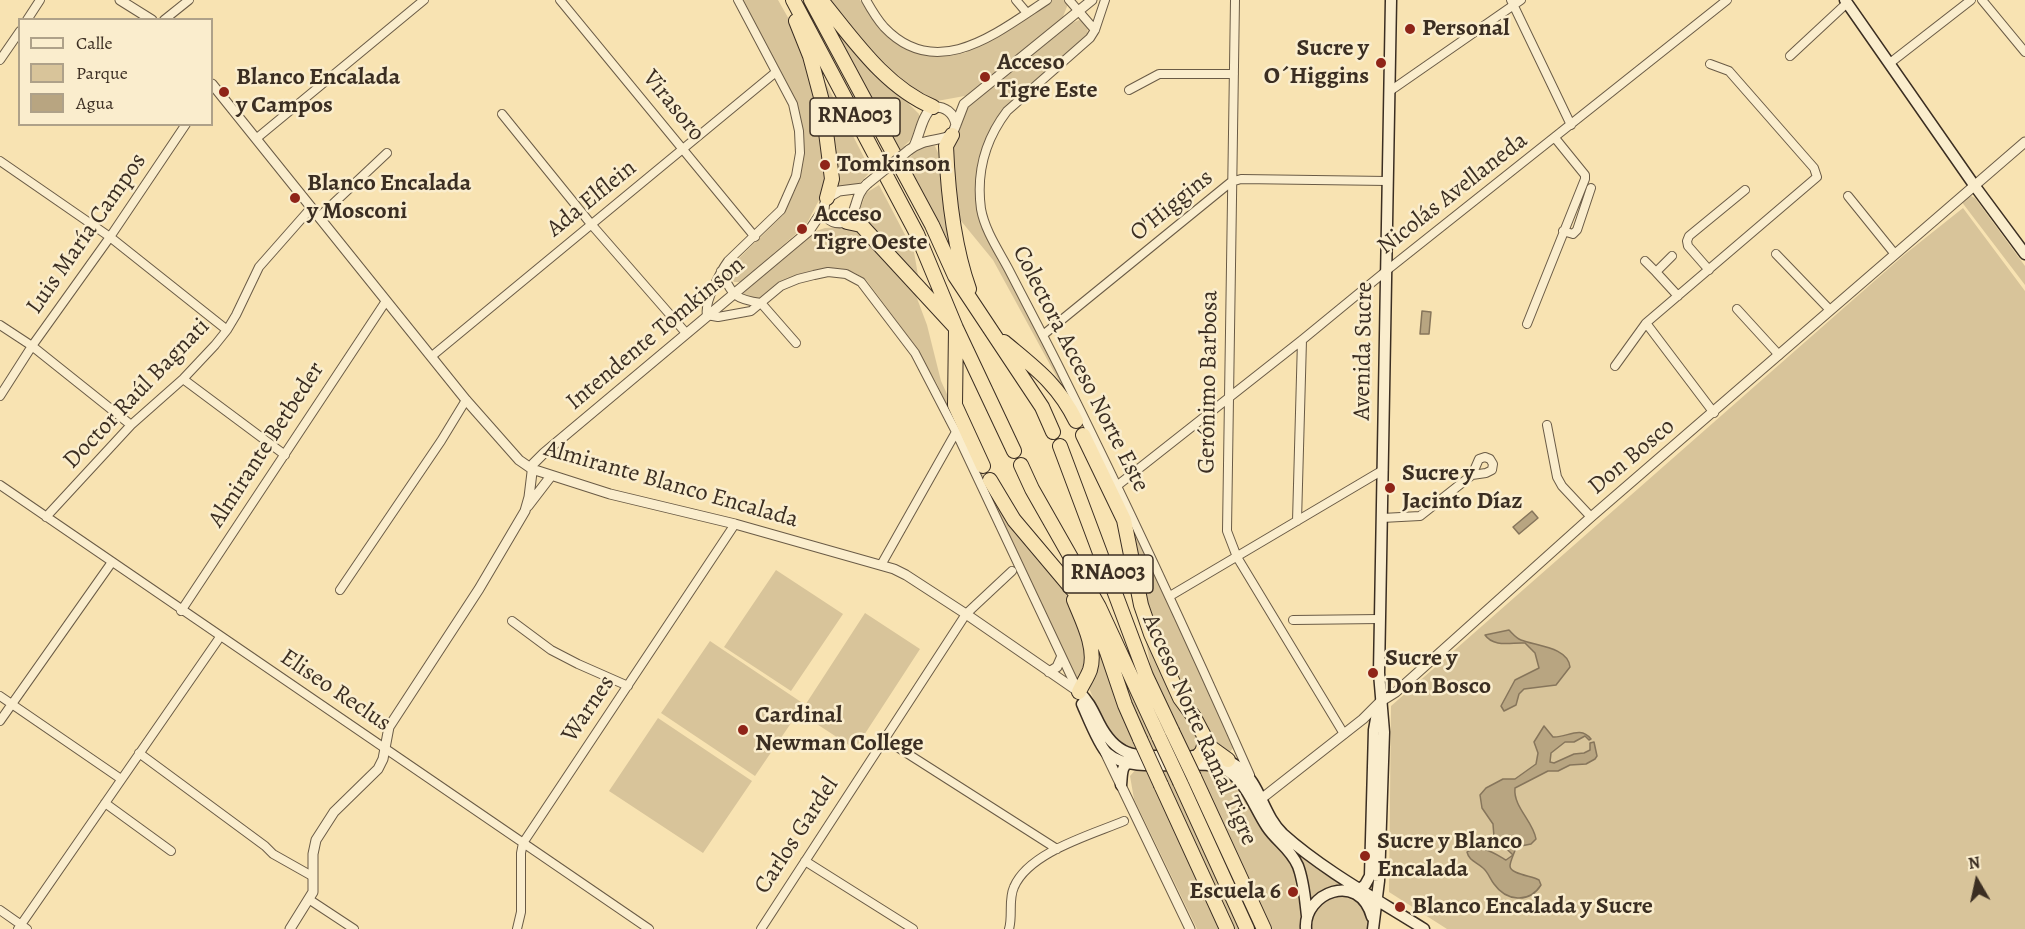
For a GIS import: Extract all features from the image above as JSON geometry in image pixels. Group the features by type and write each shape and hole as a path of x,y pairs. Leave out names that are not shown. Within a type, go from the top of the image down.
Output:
{"highway":[{"path":"787,0 810,56 822,101 832,175 825,204"},
{"name":"RNA003","path":"793,0 917,234 956,328 1014,451"},
{"name":"RNA003","path":"811,0 932,225 955,276 1042,407 1053,432"},
{"path":"821,0 876,66 912,97 938,107"},
{"path":"954,130 946,146 952,223 962,267 978,311"},
{"path":"847,222 861,225 956,328 955,405 983,466"},
{"path":"993,333 1049,380 1066,401 1076,421"},
{"path":"1083,435 1124,520 1141,605 1151,634 1180,698 1216,754 1228,760"},
{"name":"Acceso Norte Ramal Tigre","path":"1060,446 1146,676 1173,731 1194,766 1264,929"},
{"name":"Acceso Norte Ramal Tigre","path":"1021,465 1032,489 1099,607 1247,929"},
{"path":"990,480 1014,520 1080,598 1092,617 1106,649 1125,705 1227,929"},
{"path":"1059,572 1080,615 1091,653 1090,670 1079,692"},
{"path":"1194,766 1205,747 1206,740"}],"main road":[{"name":"Avenida Sucre","path":"1373,926 1379,881 1384,732 1380,702 1380,619 1391,0"},
{"path":"1846,2 2025,254"},
{"path":"1079,692 1082,704 1105,752"},
{"name":"Almirante Blanco Encalada","path":"1079,692 1088,701 1107,738 1115,746 1138,756 1194,766 1228,760"},
{"name":"Avenida Sucre","path":"1358,892 1370,876 1374,730 1380,702"},
{"name":"Almirante Blanco Encalada","path":"1105,752 1126,763 1217,766 1225,770 1245,788 1266,826 1295,860 1302,878 1307,916 1306,929"},
{"path":"1121,785 1126,763 1138,756"},
{"path":"1228,760 1252,779 1270,818 1284,834 1358,892 1370,908 1373,926"},
{"path":"1307,916 1322,897 1338,891 1358,892 1376,898 1424,929"}],"street":[{"path":"28,18 40,0"},
{"path":"120,0 149,18"},
{"path":"166,18 189,0"},
{"path":"257,138 424,0"},
{"name":"Virasoro","path":"560,0 755,237"},
{"path":"738,0 793,104 799,131 800,153 796,176 781,210 728,261 721,271 707,306 707,315 717,317 751,311 781,286 798,279 828,272 846,274 855,278 871,293 915,353 956,432 1079,692"},
{"path":"866,0 883,26 896,38 914,47 944,53 978,43 1047,0"},
{"path":"1016,0 1027,13"},
{"path":"1069,0 1095,30"},
{"path":"865,186 839,191 825,204 826,218 832,222 847,222 855,209 857,197 865,186 912,148 926,140 946,137 954,130 964,104 1092,0"},
{"name":"Colectora Acceso Norte Este","path":"1105,0 1095,30 1089,38 1007,111 989,138 980,167 981,211 988,230 1118,485 1252,779"},
{"name":"Gerónimo Barbosa","path":"1235,0 1227,531 1237,557 1344,734"},
{"name":"Nicolás Avellaneda","path":"1118,485 1229,399 1727,0"},
{"path":"1890,63 1971,0"},
{"path":"1982,0 2025,52"},
{"path":"1390,91 1515,2 1571,125"},
{"path":"1790,56 1846,2"},
{"path":"0,60 18,34"},
{"path":"1615,366 1646,323 1814,181 1818,174 1729,71 1710,64"},
{"name":"Ada Elflein","path":"432,356 776,72"},
{"path":"1129,90 1160,74 1234,74"},
{"name":"Almirante Blanco Encalada","path":"213,87 257,138 466,400 519,460 532,470 610,494 735,524 881,565 906,575 1079,692"},
{"path":"912,148 921,132 926,114 938,107 964,104"},
{"path":"938,107 952,114 954,130"},
{"path":"502,114 591,224 686,333"},
{"name":"Luis María Campos","path":"0,396 32,346 110,237 185,126"},
{"path":"1527,324 1585,179 1585,175 1555,138"},
{"name":"Don Bosco","path":"1262,799 1344,734 1380,702 1396,692 1591,517 2025,142"},
{"path":"319,218 387,153"},
{"path":"0,160 110,237 227,330"},
{"name":"O'Higgins","path":"1043,334 1232,182 1241,179 1388,181"},
{"path":"1563,231 1573,234 1577,230 1591,188"},
{"path":"1709,270 1688,246 1689,236 1745,190"},
{"path":"1848,196 1894,253"},
{"name":"Intendente Tomkinson","path":"809,231 825,204"},
{"name":"Doctor Raúl Bagnati","path":"46,517 130,425 183,379 227,330 260,267 311,208"},
{"name":"Intendente Tomkinson","path":"532,470 533,464 544,453 707,315 809,231 832,222"},
{"path":"1776,254 1830,310"},
{"path":"1656,272 1672,256"},
{"path":"1645,261 1678,296"},
{"path":"721,271 733,294 747,301 761,303 796,343"},
{"name":"Almirante Betbeder","path":"181,611 386,301"},
{"path":"1737,309 1779,354"},
{"path":"1646,323 1714,412"},
{"path":"0,325 32,346 130,425"},
{"path":"1297,520 1302,340"},
{"path":"183,379 285,455"},
{"path":"340,590 415,481 466,400"},
{"path":"1547,425 1557,477 1562,486 1591,517"},
{"path":"881,565 956,432"},
{"path":"525,511 532,470"},
{"path":"1170,596 1383,470"},
{"path":"1382,518 1420,516 1472,475"},
{"path":"290,929 313,892 313,854 316,840 334,812 378,769 383,759 389,727 479,589 525,511 551,476"},
{"name":"Eliseo Reclus","path":"1,487 649,929"},
{"name":"Warnes","path":"517,929 521,912 521,853 524,843 735,524"},
{"path":"0,721 112,562"},
{"path":"966,614 1012,571"},
{"name":"Carlos Gardel","path":"761,929 883,738 966,614"},
{"path":"1293,620 1380,619"},
{"path":"512,621 551,650 628,686"},
{"path":"0,910 22,928 220,637"},
{"path":"1049,672 1057,667 1061,658"},
{"path":"0,696 122,779"},
{"path":"883,738 1058,849"},
{"path":"1105,752 1190,929"},
{"path":"139,753 273,854 312,876"},
{"path":"105,803 171,850"},
{"path":"1009,929 1014,888 1027,868 1058,849 1124,821"},
{"path":"805,861 913,929"},
{"path":"309,900 354,929"}],"green space":[{"path":"743,0 778,0 794,28 807,60 818,103 827,175 819,200 806,225 741,282 734,282 730,274 732,265 783,215 797,186 804,154 800,116 788,85"},
{"path":"829,0 860,0 879,28 897,44 929,55 965,53 1052,0 1065,0 1068,4 1062,19 970,95 937,101 925,99 885,69"},
{"path":"1079,20 1085,22 1088,28 1086,40 1001,116 981,159 980,213 988,240 1043,343 1115,487 1234,747 1228,754 1211,741 1155,632 1096,455 1072,405 993,260 957,216 951,148 959,133 959,125 967,105 1068,25"},
{"path":"836,28 919,114 916,132 904,146 910,157 924,146 935,146 955,261 834,29"},
{"path":"814,60 871,171 857,186 837,189 840,175"},
{"path":"879,185 914,252 919,281 876,233 857,217 866,193"},
{"path":"1971,196 1975,198 2025,266 2025,285 1961,201"},
{"path":"1963,208 2025,291 2025,929 1447,929 1389,892 1391,706 1904,255"},
{"path":"855,227 915,293 927,325 941,381 993,495 1059,580 1073,609 1088,659 1080,678 1075,678 1071,672 937,384 914,344 867,281 848,270 829,269 789,278 752,306 741,296 740,291 813,232 825,228"},
{"path":"776,570 843,614 791,691 724,647"},
{"path":"865,613 920,649 855,749 800,713"},
{"path":"1094,626 1136,748 1145,749 1106,637 1160,752 1135,751 1120,745 1110,737 1088,686"},
{"path":"1144,632 1203,748 1188,754 1153,678"},
{"path":"710,641 804,704 755,776 661,713"},
{"path":"658,718 752,781 703,853 609,791"},
{"path":"1164,726 1259,929 1252,929 1159,727"},
{"path":"1167,766 1243,929 1231,929 1154,767"},
{"path":"1193,766 1229,773 1291,860 1304,929 1268,929"},
{"path":"1138,767 1145,767 1223,929 1197,929 1134,799 1130,776"},
{"path":"1293,849 1348,887 1308,906"},
{"path":"1341,896 1358,903 1366,911 1369,929 1311,929 1312,915 1318,906 1328,899"}],"water":[{"path":"1422,311 1431,312 1429,334 1420,334"},
{"path":"1532,511 1538,518 1519,534 1513,527"},
{"path":"1509,630 1521,640 1558,651 1568,660 1570,667 1556,685 1524,689 1519,694 1516,705 1504,711 1501,706 1515,680 1539,668 1535,653 1525,643 1493,642 1485,635"},
{"path":"1544,726 1553,737 1578,732 1591,739 1585,736 1574,742 1565,742 1551,753 1550,762 1554,763 1574,754 1584,753 1590,750 1590,743 1594,742 1597,756 1586,764 1570,765 1558,771 1548,771 1515,788 1517,801 1536,839 1531,844 1516,847 1510,866 1517,873 1539,880 1541,885 1524,898 1511,897 1499,890 1485,870 1471,859 1467,852 1477,848 1482,849 1506,860 1513,855 1494,837 1493,824 1482,808 1480,795 1486,788 1503,779 1515,779 1536,764 1538,753 1534,742"}],"place":[{"name":"Personal","path":"1410,29"},
{"name":"Sucre y O´Higgins","path":"1381,63"},
{"name":"Acceso Tigre Este","path":"985,77"},
{"name":"Blanco Encalada y Campos","path":"224,92"},
{"name":"Tomkinson","path":"825,165"},
{"name":"Blanco Encalada y Mosconi","path":"295,198"},
{"name":"Acceso Tigre Oeste","path":"802,229"},
{"name":"Sucre y Jacinto Díaz","path":"1390,488"},
{"name":"Sucre y Don Bosco","path":"1373,673"},
{"name":"Cardinal Newman College","path":"743,730"},
{"name":"Sucre y Blanco Encalada","path":"1365,856"},
{"name":"Escuela 6","path":"1293,892"},
{"name":"Blanco Encalada y Sucre","path":"1400,907"}]}
